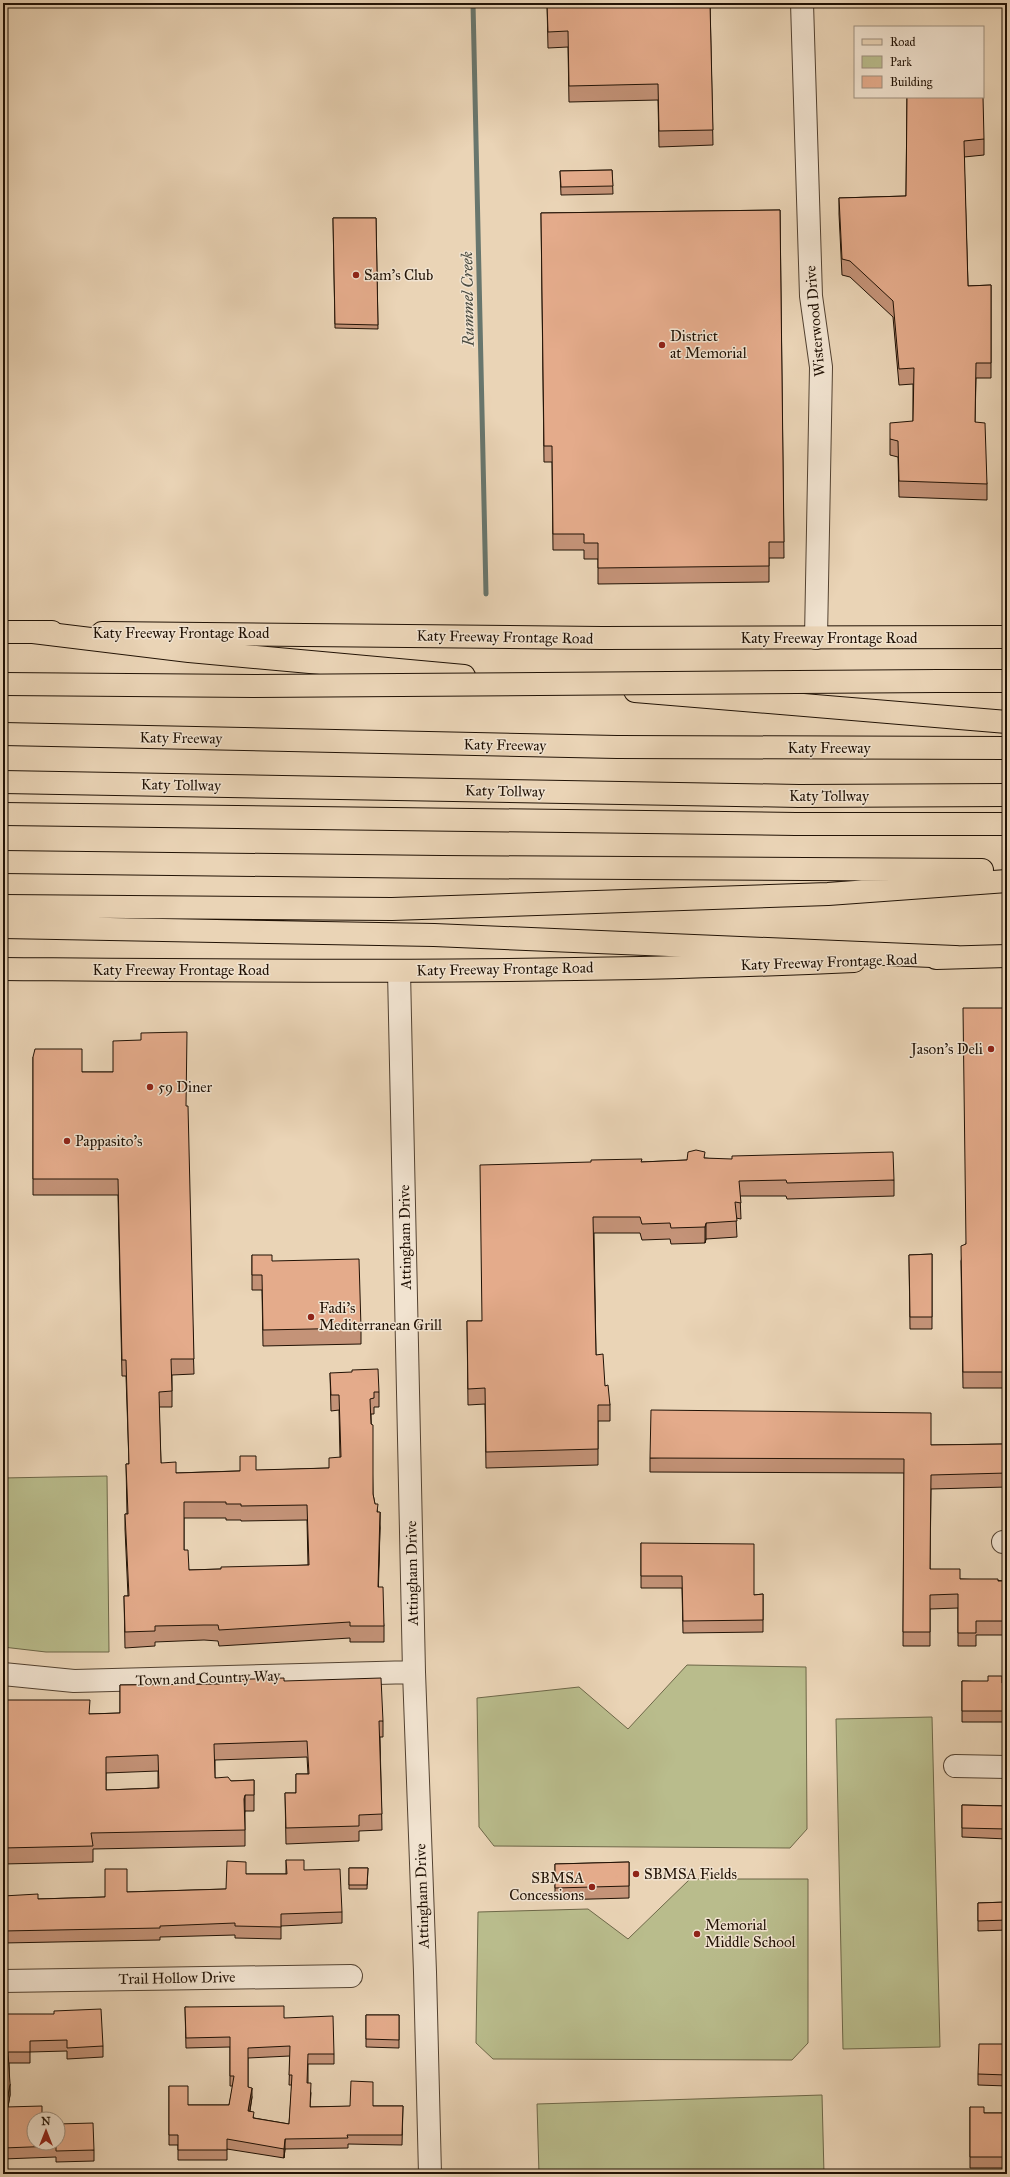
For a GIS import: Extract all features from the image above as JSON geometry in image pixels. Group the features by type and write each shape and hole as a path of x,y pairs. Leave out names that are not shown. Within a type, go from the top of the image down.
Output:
{"main road":[{"name":"Katy Freeway Frontage Road","path":"3,632 816,638 1007,637"},
{"path":"33,632 189,651 355,667 1007,722"},
{"path":"3,684 254,686 1007,680"},
{"name":"Katy Freeway","path":"3,734 616,747 1007,748"},
{"name":"Katy Tollway","path":"3,782 759,795 1007,795"},
{"name":"Katy Tollway","path":"3,814 796,824 1007,824"},
{"path":"3,862 441,867 1007,870"},
{"path":"3,906 392,909 828,894 1007,881"},
{"path":"3,927 434,935 955,957"},
{"name":"Katy Freeway Frontage Road","path":"3,969 399,971 778,965 1007,956"}],"street":[{"name":"Wisterwood Drive","path":"802,3 811,296 820,367 816,638"},
{"name":"Attingham Drive","path":"399,971 414,1672 425,1972 430,2174"},
{"name":"Town and Country Way","path":"3,1674 74,1681 414,1672"},
{"path":"955,1766 1007,1767"},
{"name":"Trail Hollow Drive","path":"3,1981 351,1976"}],"green space":[{"path":"107,1476 109,1652 46,1652 3,1647 3,1478"},
{"path":"687,1665 806,1667 807,1829 790,1848 494,1846 479,1827 477,1698 579,1687 628,1729"},
{"path":"932,1717 940,2047 843,2049 836,1719"},
{"path":"690,1879 808,1879 808,2043 792,2060 493,2059 476,2043 478,1912 588,1909 628,1939"},
{"path":"822,2095 824,2174 539,2174 537,2104"}],"building":[{"path":"547,3 710,3 713,130 659,131 658,84 569,86 568,31 548,32"},
{"path":"907,98 983,98 984,139 964,141 968,286 991,285 991,363 976,363 975,422 985,423 987,484 899,481 898,441 890,439 890,423 913,421 914,368 899,369 893,301 850,261 842,259 839,198 906,196"},
{"path":"612,170 613,186 561,187 560,171"},
{"name":"District at Memorial","path":"780,210 784,542 769,542 769,566 598,568 598,543 584,543 584,534 553,534 552,446 544,446 541,213"},
{"name":"Sam's Club","path":"333,218 376,218 378,325 335,324"},
{"path":"963,1008 1007,1008 1007,1372 963,1372 961,1246 966,1244"},
{"path":"187,1032 186,1106 188,1106 194,1359 171,1359 172,1391 159,1392 161,1463 176,1462 176,1473 240,1471 240,1456 256,1456 256,1470 329,1468 329,1458 341,1457 339,1395 331,1395 330,1373 378,1369 379,1392 374,1392 374,1398 370,1399 371,1424 373,1425 373,1494 375,1504 378,1504 377,1512 380,1512 378,1587 383,1587 384,1626 350,1626 350,1622 219,1630 218,1625 155,1626 155,1631 125,1632 124,1596 129,1596 125,1514 128,1514 126,1464 129,1464 126,1360 122,1360 118,1179 33,1179 33,1057 35,1049 82,1049 82,1072 113,1072 113,1041 141,1040 141,1033","holes":["184,1502 226,1502 226,1504 241,1504 241,1506 307,1505 309,1565 221,1567 221,1569 189,1570 188,1550 184,1550"]},
{"path":"696,1150 705,1152 704,1158 732,1159 732,1156 893,1152 894,1180 787,1183 786,1180 739,1181 741,1203 735,1202 737,1221 706,1223 705,1227 671,1228 670,1223 642,1224 640,1217 593,1217 596,1355 603,1354 605,1386 608,1385 610,1405 598,1405 598,1449 486,1452 485,1388 468,1389 467,1321 482,1321 480,1165 591,1162 591,1160 642,1159 641,1162 687,1160 688,1152"},
{"path":"932,1254 932,1317 910,1317 909,1255"},
{"name":"Fadi's Mediterranean Grill","path":"252,1255 272,1255 272,1261 359,1259 361,1328 263,1330 262,1275 252,1275"},
{"path":"651,1410 931,1413 931,1445 1005,1444 1005,1432 1007,1432 1007,1473 931,1475 930,1569 960,1569 960,1579 998,1579 998,1581 1007,1581 1007,1621 976,1621 976,1633 958,1633 958,1594 930,1595 930,1632 903,1632 904,1459 650,1458"},
{"path":"641,1543 754,1544 754,1595 763,1594 763,1620 683,1621 682,1576 641,1576"},
{"path":"988,1676 1002,1676 1002,1683 1007,1683 1007,1711 962,1711 962,1681 988,1681"},
{"path":"284,1678 284,1681 381,1678 383,1721 379,1721 382,1814 359,1815 359,1826 286,1828 285,1793 296,1793 296,1774 309,1774 307,1741 214,1744 215,1778 228,1777 231,1781 254,1780 254,1795 245,1795 244,1799 245,1830 91,1833 93,1846 3,1848 3,1700 90,1700 89,1714 120,1713 120,1685 220,1684 220,1680","holes":["158,1755 159,1788 106,1790 106,1757"]},
{"path":"962,1805 1007,1806 1007,1829 962,1828"},
{"path":"286,1860 304,1860 304,1870 340,1869 342,1912 281,1914 281,1927 235,1926 235,1923 160,1926 160,1928 3,1931 3,1896 38,1894 38,1899 105,1897 105,1869 127,1869 127,1892 226,1889 227,1861 246,1862 246,1874 287,1874"},
{"path":"629,1862 629,1886 555,1888 555,1864"},
{"path":"349,1868 368,1868 367,1885 349,1885"},
{"path":"1007,1902 1007,1920 978,1921 978,1903"},
{"path":"284,2006 284,2018 333,2016 334,2054 308,2054 307,2083 311,2083 310,2107 350,2106 351,2081 373,2082 373,2106 403,2106 402,2135 347,2135 348,2138 285,2139 284,2149 227,2139 227,2150 178,2150 178,2135 169,2135 169,2086 188,2086 188,2105 229,2105 234,2076 230,2076 230,2037 186,2038 185,2007","holes":["290,2046 289,2075 292,2075 289,2124 253,2118 254,2112 248,2111 252,2088 248,2087 248,2048"]},
{"path":"101,2009 103,2046 67,2048 67,2040 30,2041 30,2052 8,2052 10,2084 6,2107 42,2106 42,2111 26,2111 26,2147 3,2148 3,2014 54,2014 54,2011"},
{"path":"366,2015 399,2015 399,2040 366,2039"},
{"path":"979,2044 1007,2044 1007,2075 978,2074"},
{"path":"970,2107 984,2107 984,2113 1007,2113 1007,2157 970,2157"},
{"path":"93,2123 94,2150 66,2151 66,2124"}],"waterway":[{"name":"Rummel Creek","path":"473,3 486,594"}],"place":[{"name":"Sam's Club","path":"356,275"},
{"name":"District at Memorial","path":"662,345"},
{"name":"Jason's Deli","path":"991,1049"},
{"name":"59 Diner","path":"150,1087"},
{"name":"Pappasito's","path":"67,1141"},
{"name":"Fadi's Mediterranean Grill","path":"311,1317"},
{"name":"SBMSA Fields","path":"636,1874"},
{"name":"SBMSA Concessions","path":"592,1887"},
{"name":"Memorial Middle School","path":"697,1934"}]}
